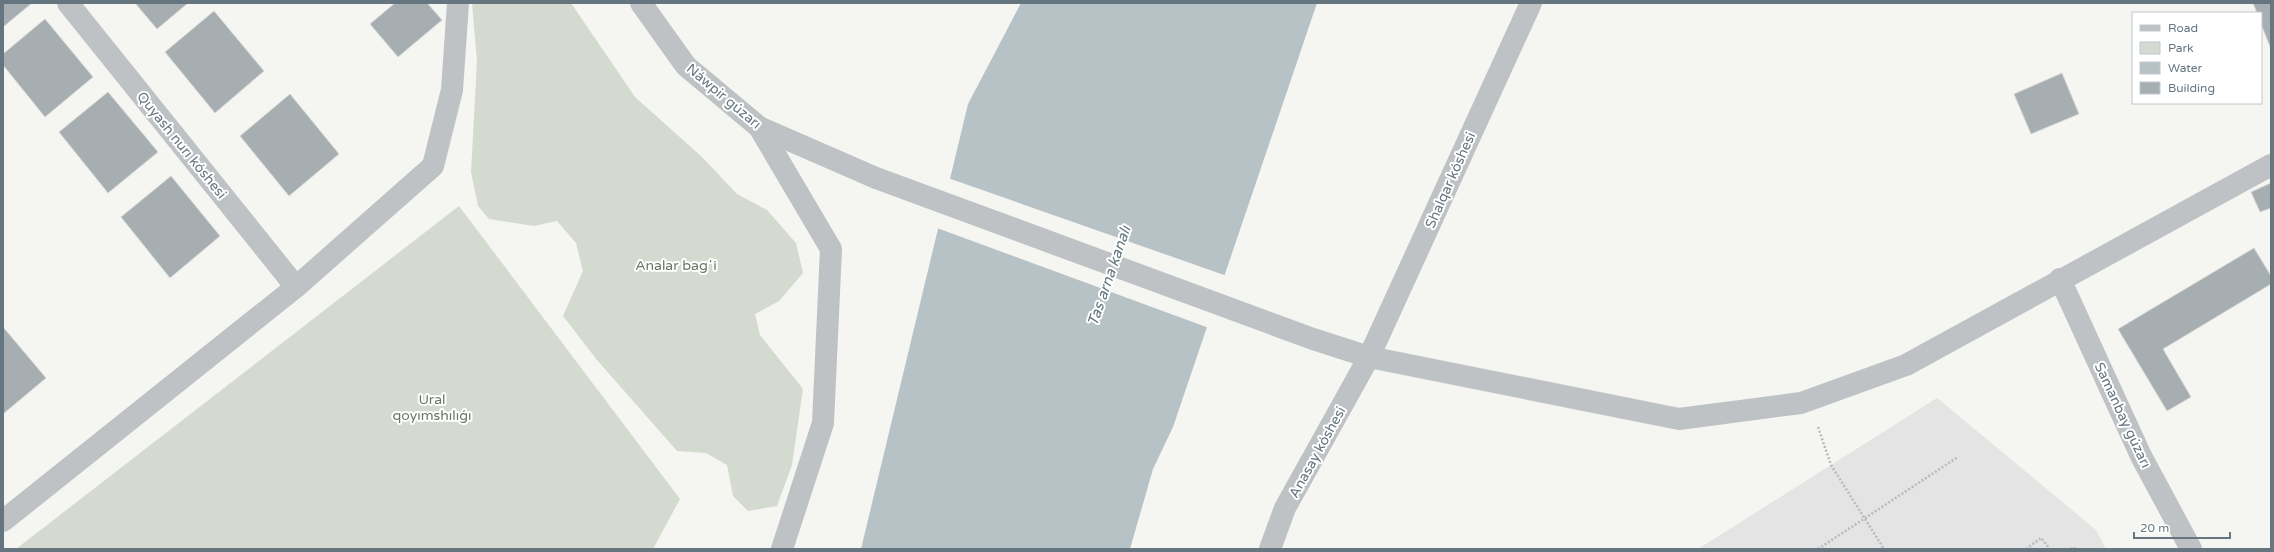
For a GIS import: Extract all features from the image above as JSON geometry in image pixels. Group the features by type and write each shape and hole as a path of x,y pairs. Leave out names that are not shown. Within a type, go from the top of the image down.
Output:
{"street":[{"name":"Quyash nurı kóshesi","path":"68,3 296,287"},
{"path":"3,520 296,287 433,166 452,90 458,3"},
{"name":"Náwpir gúzarı","path":"641,3 686,66 759,127 876,178 1313,339 1370,357 1679,419 1801,403 1898,368 2271,165"},
{"name":"Shalqar kóshesi","path":"1370,357 1531,3"},
{"path":"759,127 831,248 823,423 782,549"},
{"name":"Samanbay gúzarı","path":"2060,279 2142,456 2191,549"},
{"name":"Anasay kóshesi","path":"1270,549 1285,508 1370,357"}],"path":[{"path":"1817,425 1831,465 1884,549"},
{"path":"1818,549 1958,457"},
{"path":"2026,549 2041,538 2050,549"},
{"path":"2071,549 2074,547 2075,549"}],"shaded area":[{"path":"1937,398 2096,530 2106,549 1698,549"}],"green space":[{"name":"Analar bagʻi","path":"472,3 571,3 635,97 702,157 737,194 767,210 796,243 803,273 779,301 755,314 760,335 803,389 792,465 777,506 748,511 733,496 727,465 706,453 677,451 597,360 563,316 583,271 576,243 557,221 534,226 489,219 478,206 471,172 477,61"},
{"name":"Ural qoyımshılıǵı","path":"459,206 680,499 653,549 16,549"}],"water":[{"name":"Tas arna kanalı","path":"1021,3 1317,3 1173,427 1153,469 1130,549 861,549 968,104"}],"pier":[{"path":"948,178 1227,276 1209,328 937,228"}],"building":[{"path":"3,3 32,3 3,27"},
{"path":"135,3 188,3 157,29"},
{"path":"395,3 427,3 442,20 398,57 370,24"},
{"path":"2253,3 2271,3 2271,49 2262,26 2262,12 2257,12"},
{"path":"214,11 264,71 215,113 165,52"},
{"path":"45,19 93,77 45,117 3,65 3,54"},
{"path":"2062,73 2079,114 2031,134 2014,94"},
{"path":"108,92 158,152 108,193 59,132"},
{"path":"290,94 339,154 289,196 240,136"},
{"path":"171,176 220,236 170,278 121,217"},
{"path":"2271,183 2271,208 2260,212 2251,192"},
{"path":"2254,248 2271,276 2271,284 2163,349 2191,397 2167,411 2118,329"},
{"path":"3,327 46,378 3,414"}]}
